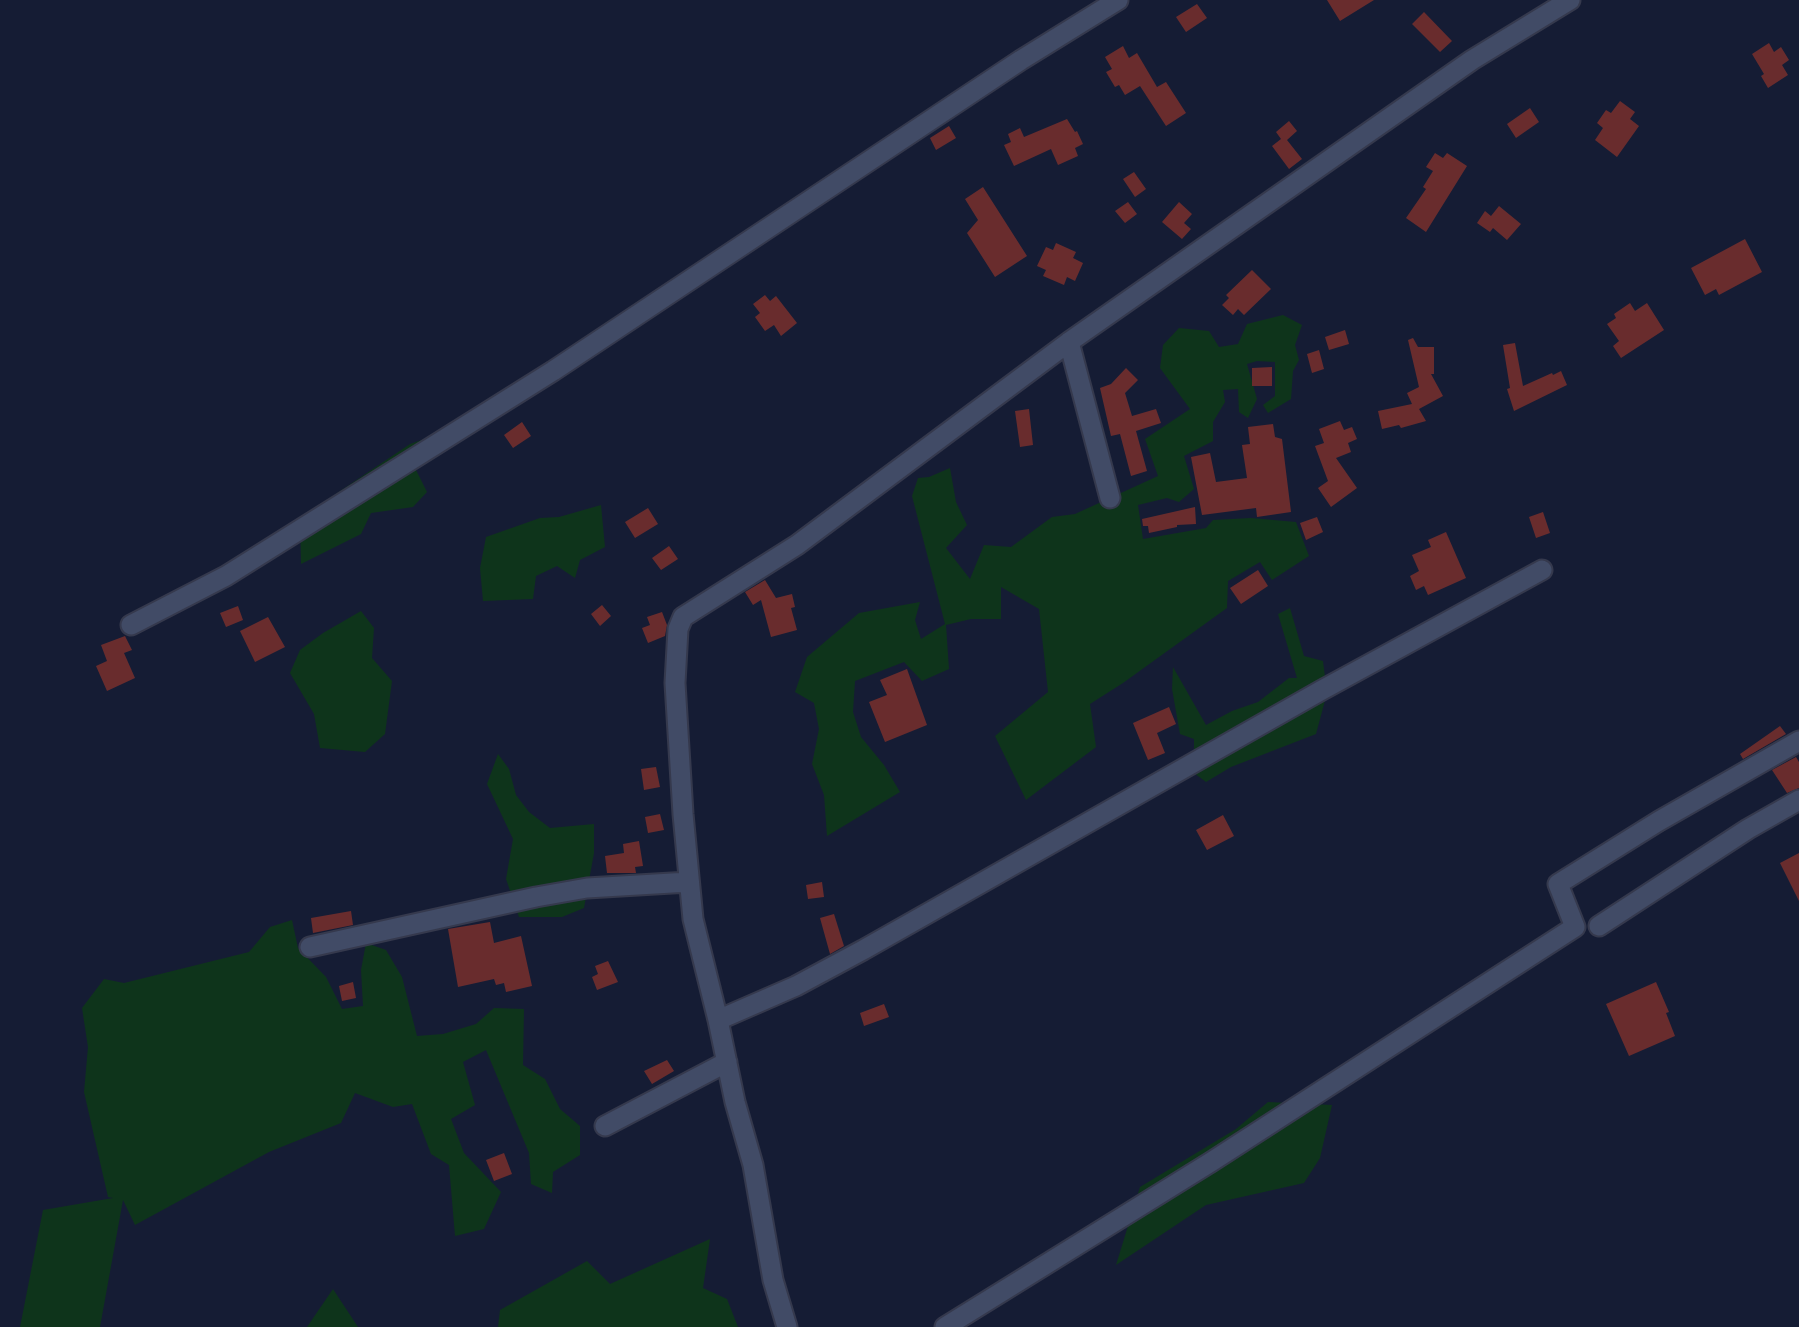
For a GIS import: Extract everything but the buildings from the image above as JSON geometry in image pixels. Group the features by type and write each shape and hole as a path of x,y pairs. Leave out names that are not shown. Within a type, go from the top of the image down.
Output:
{"street":[{"path":"131,625 226,576 553,371 1021,60 1118,0"},
{"path":"787,1327 773,1280 753,1165 735,1102 693,919 675,683 678,629 683,617 797,545 1069,342 1472,60 1570,0"},
{"path":"1069,342 1110,498"},
{"path":"718,1020 796,986 863,950 1322,690 1542,570"},
{"path":"945,1327 1211,1162 1576,927 1558,884 1658,821 1799,741"},
{"path":"1599,926 1748,829 1799,800"},
{"path":"310,947 587,888 690,882"},
{"path":"605,1126 726,1062"}],"green space":[{"path":"1283,315 1302,325 1295,345 1299,360 1293,371 1291,399 1268,413 1263,405 1275,396 1275,362 1257,361 1247,364 1257,399 1248,418 1239,412 1238,389 1223,390 1225,402 1213,422 1213,441 1184,456 1194,489 1179,502 1167,498 1138,505 1143,539 1206,528 1213,520 1251,518 1296,522 1309,556 1272,580 1260,562 1228,581 1227,608 1090,704 1096,747 1026,800 995,736 1048,692 1039,609 1001,587 1001,619 971,619 946,625 949,669 922,681 904,662 855,681 853,712 861,737 884,765 900,792 827,836 824,795 812,764 819,729 814,703 795,692 807,657 859,613 920,602 915,620 921,639 945,624 912,496 918,478 929,477 950,468 956,502 967,525 946,548 970,579 984,545 1011,547 1052,517 1075,514 1158,476 1145,439 1190,409 1160,368 1163,345 1179,328 1209,331 1219,347 1238,344 1247,324"},
{"path":"430,437 437,452 416,470 427,492 413,507 371,513 361,534 301,564 300,518 410,444"},
{"path":"601,505 605,547 580,560 575,578 557,566 536,576 533,599 483,601 480,568 486,537 540,518 559,517"},
{"path":"1290,608 1304,656 1323,661 1327,693 1316,734 1231,767 1206,782 1194,773 1194,739 1180,734 1172,689 1173,667 1206,725 1232,711 1258,702 1289,678 1297,678 1278,614"},
{"path":"361,611 374,628 372,658 392,681 385,734 365,752 320,748 314,714 290,673 300,650"},
{"path":"498,754 509,769 516,795 529,812 550,828 594,824 594,853 584,908 562,917 519,917 506,879 513,839 487,784"},
{"path":"292,920 298,948 326,977 342,1009 363,1006 361,970 366,943 386,950 402,977 417,1036 443,1034 476,1024 494,1008 524,1009 523,1065 545,1079 560,1109 580,1126 580,1155 553,1172 552,1193 531,1184 529,1153 486,1050 463,1062 475,1105 451,1119 464,1153 501,1192 484,1229 455,1236 449,1165 431,1154 412,1104 393,1107 355,1093 341,1123 269,1152 135,1225 123,1200 100,1327 20,1327 43,1210 113,1198 108,1197 84,1092 88,1047 82,1008 104,979 124,983 249,952 270,927"},
{"path":"1268,1102 1332,1105 1320,1158 1304,1183 1206,1205 1116,1265 1140,1187 1236,1129"},
{"path":"710,1239 703,1288 727,1299 738,1327 498,1327 500,1310 587,1261 610,1284"},
{"path":"333,1289 358,1327 307,1327"}]}
